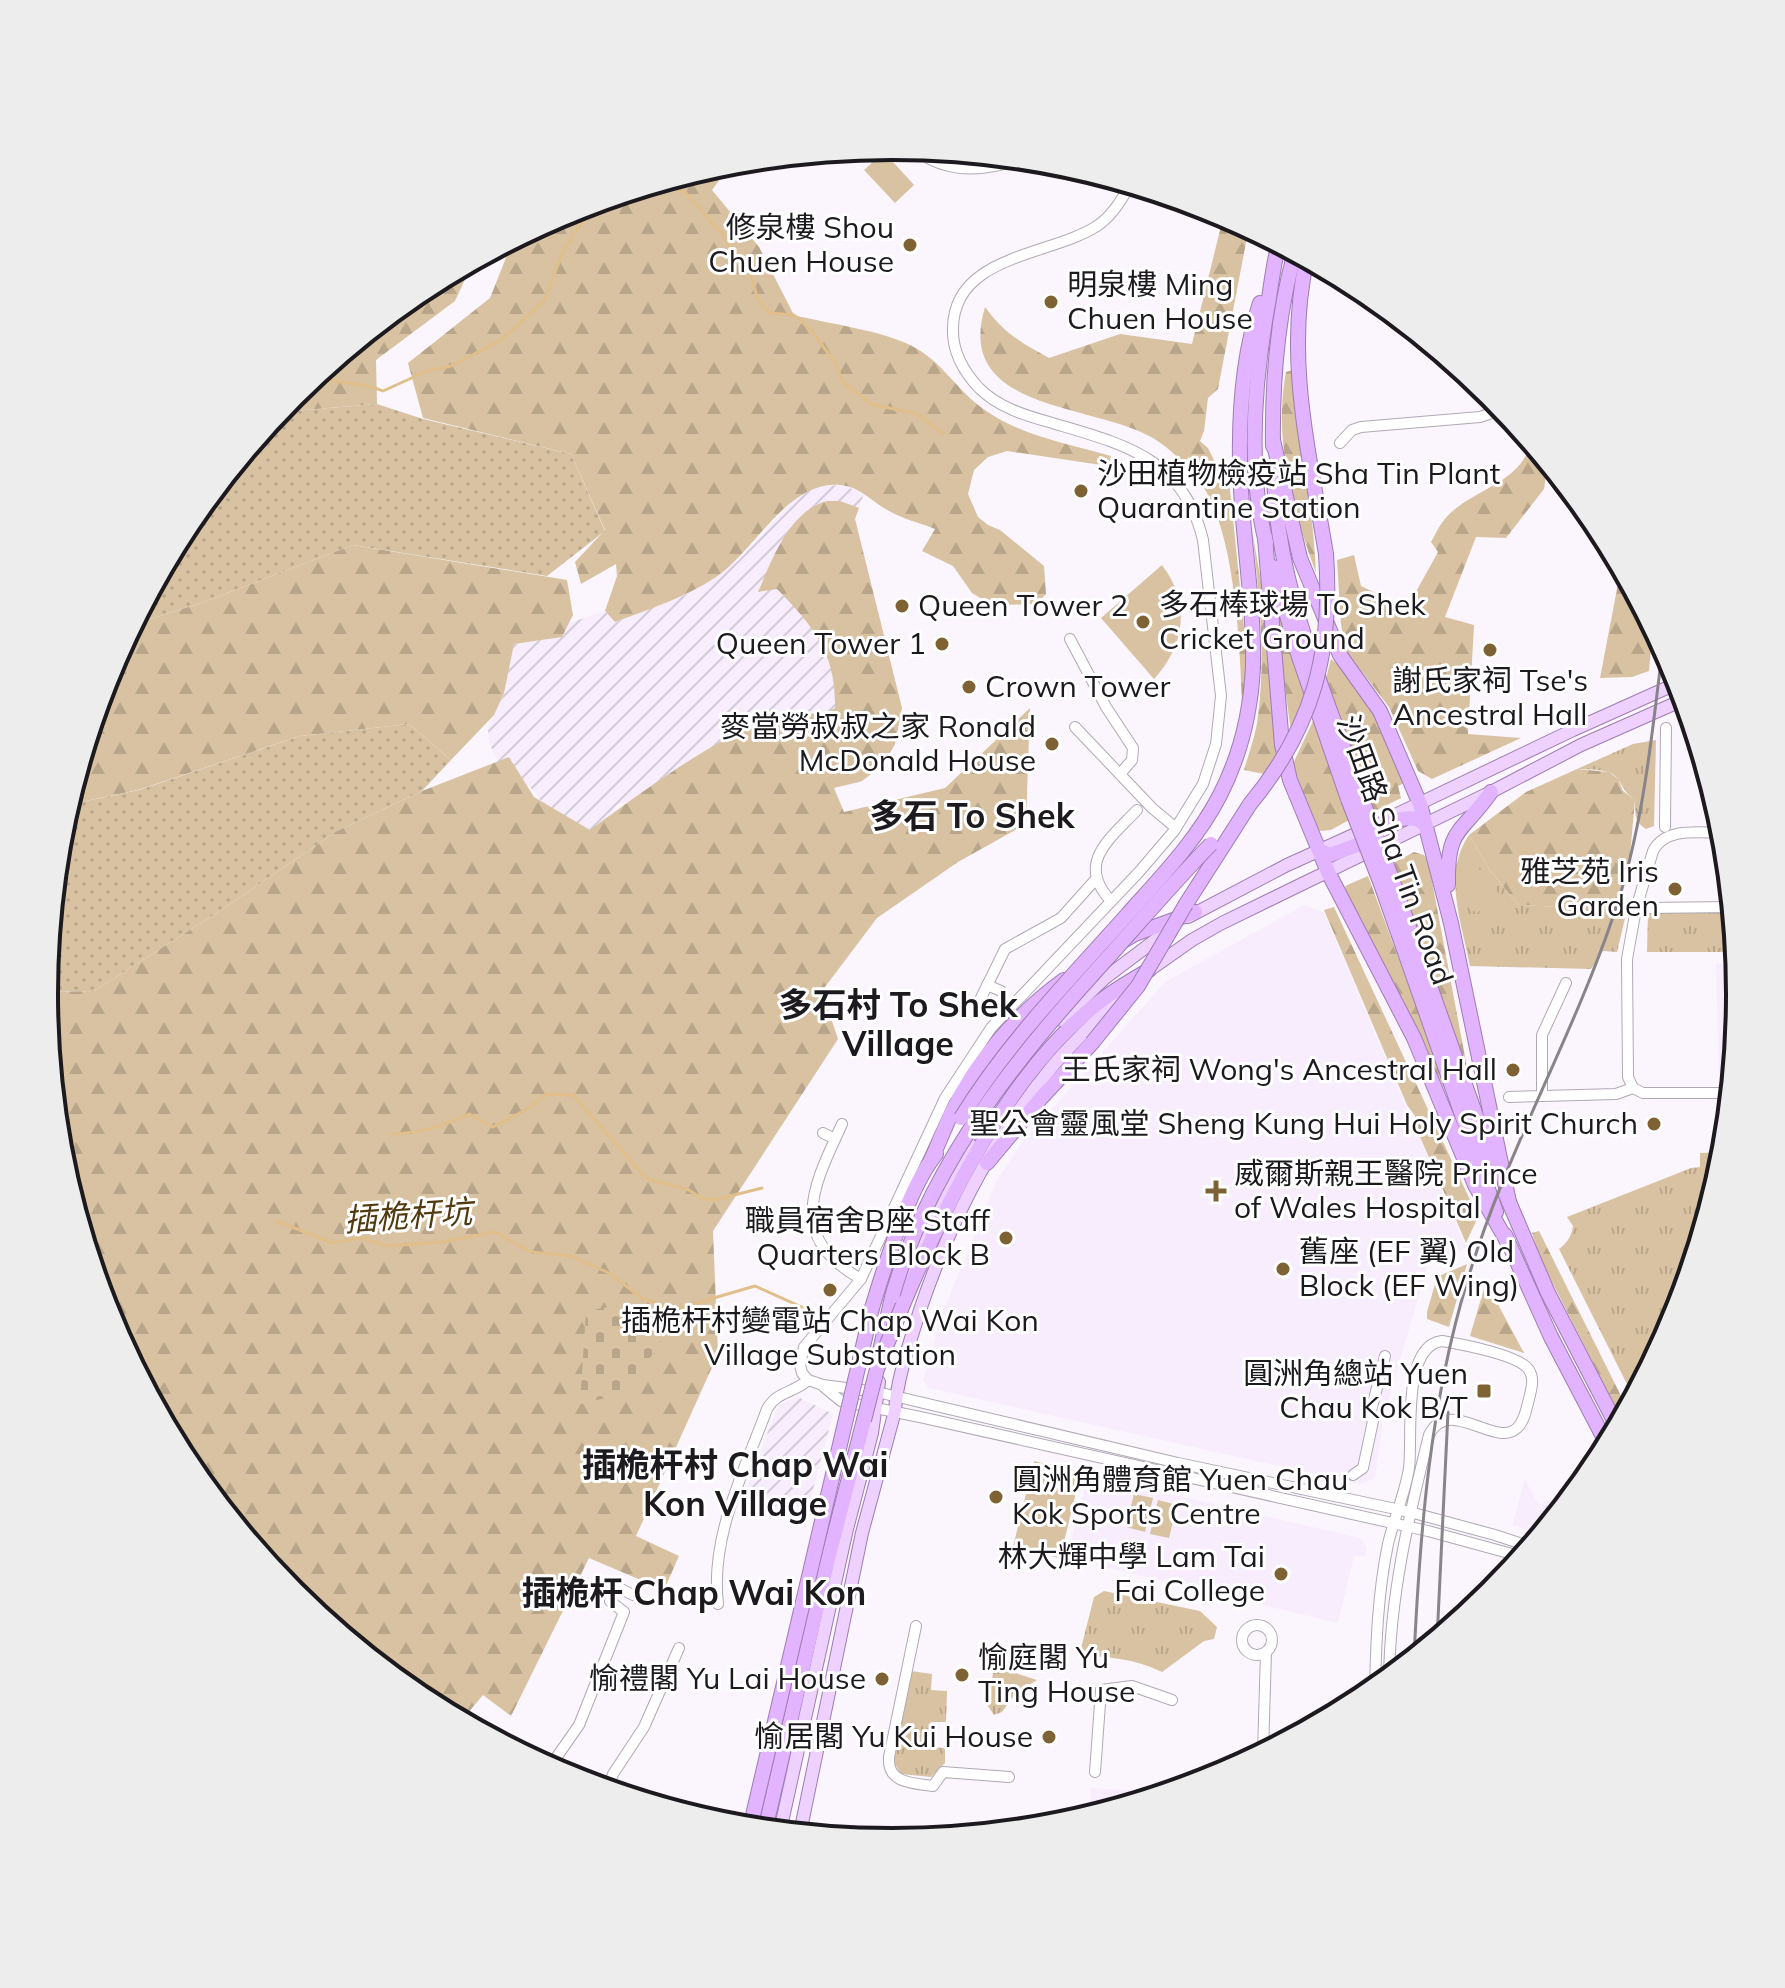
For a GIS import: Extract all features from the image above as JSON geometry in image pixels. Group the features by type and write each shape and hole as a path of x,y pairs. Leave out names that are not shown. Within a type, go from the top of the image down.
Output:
{"highway":[{"path":"931,1160 983,1083 1020,1037 1182,853 1227,782 1246,724 1253,666 1253,619 1241,496 1242,407 1250,337 1276,253"},
{"name":"沙田路 Sha Tin Road","path":"1276,254 1257,384 1256,457 1265,537 1299,657 1509,1202 1548,1293 1612,1416"},
{"name":"沙田路 Sha Tin Road","path":"1293,262 1282,305 1272,404 1274,499 1284,565 1354,796"},
{"path":"987,1163 1138,986 1190,896 1290,747 1307,710 1318,678 1327,619 1326,554 1312,483 1298,370 1299,310 1305,269"},
{"path":"1273,440 1300,558 1323,616 1340,655 1380,711 1420,804 1447,906 1509,1202"},
{"path":"1265,537 1284,755 1298,803 1328,872 1414,1038 1475,1185 1508,1243"},
{"path":"1447,906 1448,853 1452,840 1491,792"},
{"path":"768,1818 892,1297 906,1254 934,1190 971,1125 1014,1065 1065,1005 1250,804"},
{"path":"1376,825 1417,817 1425,825"},
{"path":"1319,850 1330,855 1357,845 1375,847"},
{"name":"沙田路 Sha Tin Road","path":"1386,881 1508,1243 1551,1337 1601,1433"},
{"path":"753,1816 872,1308 901,1226 952,1112 973,1075 1007,1031 1049,991 1135,934 1195,912"},
{"path":"877,1369 933,1234 1007,1105 1044,1058 1097,1003 1150,969"}],"main road":[{"path":"782,1821 877,1409 877,1392 906,1281 958,1164 1001,1093 1043,1040 1083,998 1131,957 1195,912 1319,850 1668,687"},
{"path":"802,1823 862,1533 913,1332 932,1275 987,1163 1010,1123 1052,1067 1150,969 1208,930 1581,745 1674,704"}],"street":[{"path":"931,161 958,170 994,166"},
{"path":"1124,193 1114,210 1095,227 1073,238 1001,263 978,278 962,297 953,322 955,349 972,379 988,395 1021,414 1133,449 1161,467 1183,492 1197,519 1205,552 1221,683 1219,727 1212,761 1203,784 1176,828 991,1028 966,1064 945,1098 861,1279 804,1347 800,1365 802,1373 808,1380 823,1385 877,1392 1404,1512 1520,1543"},
{"path":"1340,443 1352,430 1361,427 1480,417 1491,413"},
{"path":"1070,639 1099,694 1133,748 1132,760 1120,774"},
{"path":"1075,727 1152,808 1176,828"},
{"path":"1665,827 1666,728"},
{"path":"1111,901 1096,879 1095,866 1100,851 1137,810"},
{"path":"1711,833 1674,834 1657,843 1653,851 1636,909 1627,959 1628,1077 1633,1088 1643,1093 1721,1093"},
{"path":"979,1002 1005,949 1061,918 1096,879"},
{"path":"1643,908 1722,907"},
{"path":"1542,1095 1542,1035 1566,983"},
{"path":"987,985 1001,991"},
{"path":"1509,1097 1616,1094 1633,1088"},
{"path":"842,1124 814,1189 813,1224 820,1243 831,1258 861,1279"},
{"path":"823,1133 835,1139"},
{"path":"1376,1674 1385,1561 1394,1524 1404,1512 1429,1435 1435,1424 1446,1419 1512,1432 1523,1421 1532,1386 1531,1373 1523,1363 1442,1341 1427,1347 1421,1357 1411,1397 1410,1465 1404,1512 1406,1526 1394,1593 1390,1664"},
{"path":"1353,1475 1363,1468 1373,1421 1370,1415 1385,1356"},
{"path":"718,1604 717,1569 722,1534 767,1409 778,1395 801,1387 808,1380"},
{"path":"823,1385 841,1401 1406,1526 1512,1553"},
{"path":"556,1757 579,1725 624,1612 610,1601 615,1586 633,1595"},
{"path":"916,1626 889,1757 891,1772 902,1782 933,1786 943,1772 1009,1777"},
{"path":"611,1779 644,1727 679,1648"},
{"path":"1264,1741 1266,1652"},
{"path":"1095,1772 1101,1690 1132,1686 1172,1700"}],"shaded area":[{"path":"841,485 864,493 855,519 902,708 895,744 883,765 862,781 844,787 747,729 738,731 721,743 710,758 680,766 665,791 617,805 600,829 564,834 533,790 498,761 489,743 488,728 504,693 513,644 562,637 569,623 605,611 615,622 687,594 739,560 794,499 816,487"},
{"name":"威爾斯親王醫院 Prince of Wales Hospital","path":"1304,905 1324,913 1466,1248 1428,1264 1384,1415 1375,1478 1360,1484 929,1388 923,1380 941,1317 996,1182 1020,1145 1165,982"},
{"path":"1716,964 1726,964 1727,994 1722,1077 1719,1077"},
{"path":"798,1397 833,1414 804,1524 741,1504 778,1405"},
{"path":"1088,1475 1360,1538 1367,1548 1365,1556 1354,1556 1338,1623 1067,1558"},
{"path":"1525,1480 1539,1505 1549,1500 1555,1501 1531,1531 1512,1525"},
{"path":"1091,1788 1138,1791 1108,1800 1090,1804"}],"green space":[{"path":"875,160 891,160 914,185 895,203 864,170"},
{"path":"721,178 712,190 759,247 794,315 899,340 933,360 975,402 999,419 1046,438 1111,456 1108,466 1007,451 988,457 974,470 968,494 978,517 1000,530 1044,566 1046,594 1036,604 992,605 972,593 953,566 922,551 935,529 894,514 861,492 841,485 822,486 789,504 716,577 692,591 615,622 605,611 617,576 616,564 581,584 575,562 605,530 571,454 423,418 408,363 490,298 507,254 523,246 624,204"},
{"path":"1221,227 1247,239 1218,389 1208,398 1200,441 1208,448 1218,468 1225,468 1229,480 1248,665 1247,688 1242,705 1240,652 1229,560 1213,506 1202,485 1180,459 1153,438 1128,427 1035,399 1009,385 989,367 981,341 985,307 1014,337 1049,358 1120,334 1192,344"},
{"path":"466,276 455,301 376,360 377,404 296,411 384,332"},
{"path":"1293,370 1316,573 1293,500 1284,449 1283,398 1286,372"},
{"path":"377,404 423,419 571,454 605,531 547,576 353,545 204,602 147,620 199,530 230,486 296,411"},
{"path":"1527,452 1546,475 1544,489 1506,538 1476,537 1445,617 1474,625 1468,734 1521,738 1432,779 1418,771 1389,707 1347,652 1341,625 1337,560 1354,555 1361,586 1407,608 1438,552 1431,542 1442,522 1467,500 1505,478"},
{"path":"827,501 840,501 859,508 855,519 902,708 895,744 883,765 862,781 834,788 844,812 945,788 1030,708 1026,824 958,862 877,918 822,991 838,1039 713,1231 718,1354 636,1536 679,1556 664,1590 589,1558 511,1716 483,1695 468,1713 384,1656 302,1584 230,1502 170,1411 122,1313 86,1210 65,1103 58,992 94,991 337,831 422,791 509,757 534,797 590,830 693,758 753,725 803,711 820,717 835,708 832,672 812,629 777,589 758,592 784,538 802,515"},
{"path":"1252,530 1267,616 1279,752 1264,774 1244,770 1257,723 1261,670 1259,600"},
{"path":"353,545 567,580 573,615 562,637 514,644 504,693 494,715 451,760 409,724 300,736 138,790 81,802 102,726 147,620 204,602"},
{"name":"多石棒球場 To Shek Cricket Ground","path":"1162,565 1177,594 1180,624 1172,652 1154,679 1101,618"},
{"path":"1618,583 1651,648 1649,671 1632,677 1600,678"},
{"path":"1280,612 1307,691 1291,732 1275,613"},
{"path":"1331,659 1367,700 1408,781 1398,786 1401,798 1371,813 1325,682"},
{"path":"1313,721 1348,811 1349,820 1331,830 1316,828 1291,768"},
{"path":"409,724 451,760 422,791 337,831 94,991 58,992 65,885 81,802 139,790 300,736"},
{"path":"1656,740 1654,826 1646,829 1637,820 1635,800 1617,778 1598,770 1577,769 1633,744"},
{"path":"1577,769 1609,772 1618,779 1623,791 1635,800 1630,855 1615,910 1518,905 1489,869 1469,835 1526,792"},
{"path":"1469,835 1489,869 1518,905 1627,910 1617,952 1603,951 1591,969 1470,966 1455,882 1461,850"},
{"path":"1414,852 1428,860 1469,1078 1393,863"},
{"path":"1468,855 1500,895 1476,914 1455,880 1455,865"},
{"path":"1368,876 1454,1108 1347,895 1345,886"},
{"path":"1334,907 1478,1217 1466,1243 1414,1123 1415,1116 1407,1105 1324,910"},
{"path":"1723,912 1725,952 1647,952 1648,913"},
{"path":"1700,1153 1712,1153 1699,1210 1663,1313 1628,1387 1559,1249 1569,1239 1573,1226 1567,1217 1700,1167"},
{"path":"1539,1231 1622,1398 1616,1409 1540,1258 1532,1233"},
{"path":"1467,1264 1449,1327 1427,1319 1437,1277"},
{"path":"1486,1282 1524,1353 1470,1336"},
{"path":"627,1304 662,1343 619,1395 580,1404 586,1311"},
{"path":"1034,1461 1081,1472 1060,1558 1013,1547"},
{"path":"1134,1494 1153,1498 1145,1532 1126,1527"},
{"path":"1158,1500 1177,1505 1169,1538 1150,1534"},
{"path":"1104,1591 1200,1611 1217,1627 1214,1639 1204,1641 1162,1672 1122,1659 1079,1656 1094,1597"},
{"path":"994,1666 1037,1680 1015,1694 1002,1712 994,1715 988,1706"},
{"path":"911,1671 932,1674 931,1690 947,1691 946,1722 931,1722 930,1747 945,1748 945,1763 931,1777 901,1774 894,1762"}],"waterway":[{"path":"677,188 684,191 719,230 751,276 758,300 770,313 794,315 811,330 836,364 842,381 871,404 917,414 943,434"},
{"path":"329,379 383,391 427,371 451,366 501,340 544,301 565,247 585,218"},
{"path":"392,1134 432,1128 469,1114 493,1127 529,1108 547,1094 573,1095 647,1179 714,1200 762,1188"},
{"name":"插桅杆坑","path":"277,1221 332,1243 361,1238 388,1246 442,1242 495,1232 531,1252 571,1256 609,1273 643,1299 676,1309 755,1286 806,1309"}],"railway":[{"path":"1415,1644 1429,1468 1454,1328 1482,1235 1518,1144 1578,1009 1613,917 1639,816 1660,669"},
{"path":"1438,1625 1448,1412"}],"place":[{"name":"修泉樓 Shou Chuen House","path":"910,245"},
{"name":"明泉樓 Ming Chuen House","path":"1051,302"},
{"name":"沙田植物檢疫站 Sha Tin Plant Quarantine Station","path":"1081,491"},
{"name":"Queen Tower 2","path":"902,606"},
{"name":"多石棒球場 To Shek Cricket Ground","path":"1143,622"},
{"name":"Queen Tower 1","path":"942,644"},
{"name":"謝氏家祠 Tse's Ancestral Hall","path":"1490,650"},
{"name":"Crown Tower","path":"969,687"},
{"name":"麥當勞叔叔之家 Ronald McDonald House","path":"1052,744"},
{"name":"雅芝苑 Iris Garden","path":"1675,889"},
{"name":"王氏家祠 Wong's Ancestral Hall","path":"1513,1070"},
{"name":"聖公會靈風堂 Sheng Kung Hui Holy Spirit Church","path":"1654,1124"},
{"name":"威爾斯親王醫院 Prince of Wales Hospital","path":"1216,1191"},
{"name":"職員宿舍B座 Staff Quarters Block B","path":"1006,1238"},
{"name":"舊座 (EF 翼) Old Block (EF Wing)","path":"1283,1269"},
{"name":"插桅杆村變電站 Chap Wai Kon Village Substation","path":"830,1290"},
{"name":"圓洲角總站 Yuen Chau Kok B/T","path":"1484,1391"},
{"name":"圓洲角體育館 Yuen Chau Kok Sports Centre","path":"996,1497"},
{"name":"林大輝中學 Lam Tai Fai College","path":"1281,1574"},
{"name":"愉庭閣 Yu Ting House","path":"962,1675"},
{"name":"愉禮閣 Yu Lai House","path":"882,1679"},
{"name":"愉居閣 Yu Kui House","path":"1049,1737"}],"district":[{"name":"多石 To Shek","path":"972,816"},
{"name":"多石村 To Shek Village","path":"898,1024"},
{"name":"插桅杆村 Chap Wai Kon Village","path":"735,1484"},
{"name":"插桅杆 Chap Wai Kon","path":"694,1593"}]}
